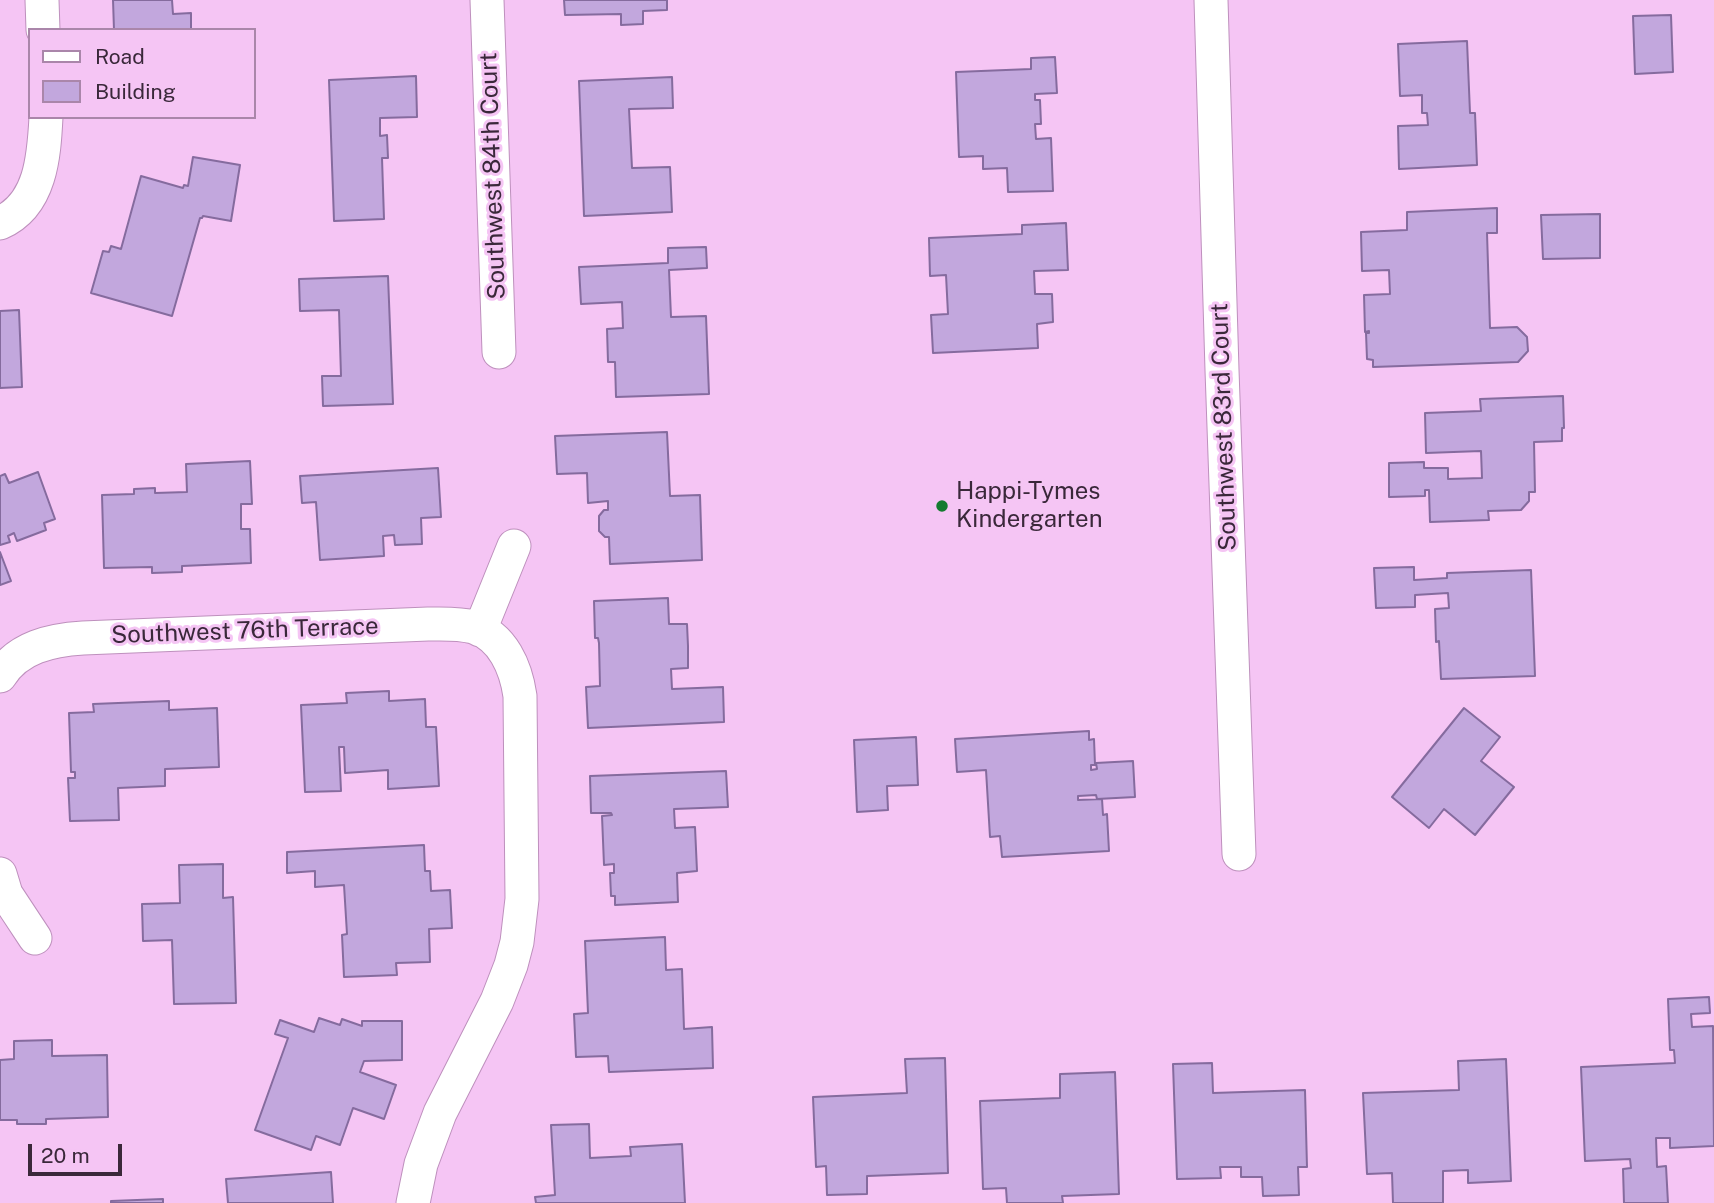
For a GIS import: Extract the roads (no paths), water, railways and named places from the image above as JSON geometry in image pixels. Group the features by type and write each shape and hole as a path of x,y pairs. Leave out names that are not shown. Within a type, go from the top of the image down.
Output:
{"street":[{"path":"42,0 43,28"},
{"name":"Southwest 84th Court","path":"487,0 499,352"},
{"name":"Southwest 83rd Court","path":"1211,0 1239,854"},
{"path":"0,223 18,212 38,178 43,161 46,119"},
{"path":"414,1203 421,1164 440,1113 497,1001 517,942 522,899 518,683 514,669 500,645 481,630 514,546"},
{"name":"Southwest 76th Terrace","path":"7,668 41,645 83,638 428,624 470,626 481,630"},
{"path":"0,874 6,894 35,939"}],"place":[{"name":"Happi-Tymes Kindergarten","path":"942,506"}]}
